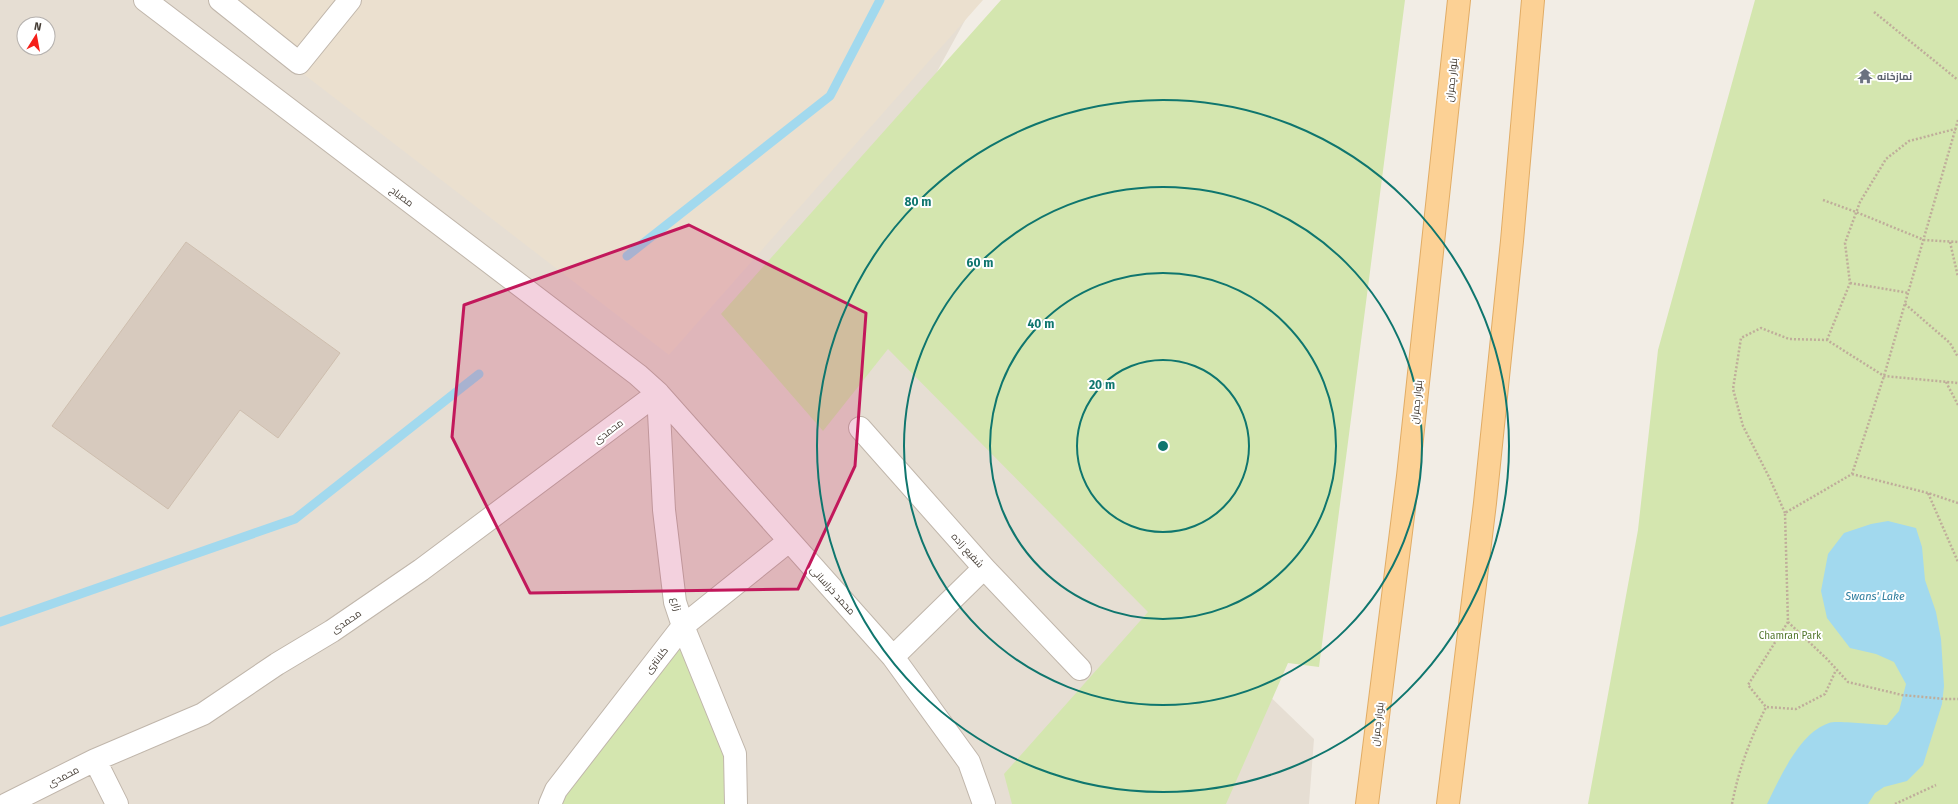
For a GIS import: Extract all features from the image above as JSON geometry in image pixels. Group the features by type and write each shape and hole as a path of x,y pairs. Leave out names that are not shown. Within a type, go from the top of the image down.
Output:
{"main road":[{"name":"بلوار چمران","path":"1367,804 1408,476 1459,0"},
{"path":"1448,804 1485,503 1512,241 1533,0"}],"street":[{"name":"مصباح","path":"145,0 638,375 658,393"},
{"path":"220,0 299,63 350,0"},
{"name":"محمد خراسانی","path":"658,393 789,542 893,657 969,762 984,804"},
{"name":"زارع","path":"658,393 664,510 675,602 683,626 735,754 736,804"},
{"name":"محمدی","path":"7,804 95,760 203,714 277,664 332,631 421,570 658,393"},
{"name":"شفیع زاده","path":"860,428 984,568 1080,669"},
{"name":"کلانتری","path":"550,804 556,790 683,626 789,542"},
{"path":"893,657 984,568"},
{"path":"95,760 117,804"}],"path":[{"path":"1874,12 1958,80"},
{"path":"1784,513 1852,474 1884,376 1957,130 1958,120"},
{"path":"1827,340 1850,283 1845,243 1860,202 1886,158 1910,141 1957,130"},
{"path":"1823,200 1924,240 1958,242"},
{"path":"1950,242 1958,277"},
{"path":"1850,283 1908,293"},
{"path":"1905,304 1950,343 1958,357"},
{"path":"1836,669 1825,694 1796,709 1766,707 1748,685 1788,622 1784,513 1770,479 1742,426 1733,388 1742,338 1761,328 1788,339 1827,340 1884,376 1958,383"},
{"path":"1946,382 1958,405"},
{"path":"1852,474 1928,493 1958,504"},
{"path":"1928,493 1958,562"},
{"path":"1788,622 1848,682 1902,695 1945,699 1958,698"},
{"path":"1732,804 1737,778 1749,743 1766,707"},
{"path":"1895,804 1936,785"}],"highlighted area":[{"path":"689,225 866,313 855,466 798,589 530,593 452,437 464,305"}],"shaded area":[{"path":"0,0 976,0 829,270 1314,739 1309,804 0,804"},
{"path":"207,0 983,0 669,355"}],"green space":[{"path":"1001,0 1405,0 1319,667 1288,663 1226,804 1012,804 1004,774 1148,612 888,349 823,431 721,314"},
{"name":"Chamran Park","path":"1755,0 1958,0 1958,804 1588,804 1638,530 1658,350"},
{"path":"683,626 735,754 736,804 550,804"}],"water":[{"name":"Swans' Lake","path":"1888,521 1916,528 1922,547 1925,580 1936,612 1941,639 1944,686 1942,704 1923,765 1907,781 1884,787 1875,793 1868,804 1767,804 1784,770 1800,746 1808,736 1818,728 1833,722 1887,725 1899,711 1906,684 1894,662 1876,654 1850,648 1827,618 1821,591 1828,554 1844,533 1871,524"}],"building":[{"path":"186,242 340,353 278,438 240,410 168,509 52,426"}],"waterway":[{"path":"627,256 830,96 880,0"},
{"path":"0,622 295,519 479,374"}],"place":[{"name":"نمازخانه","path":"1865,76"}]}
